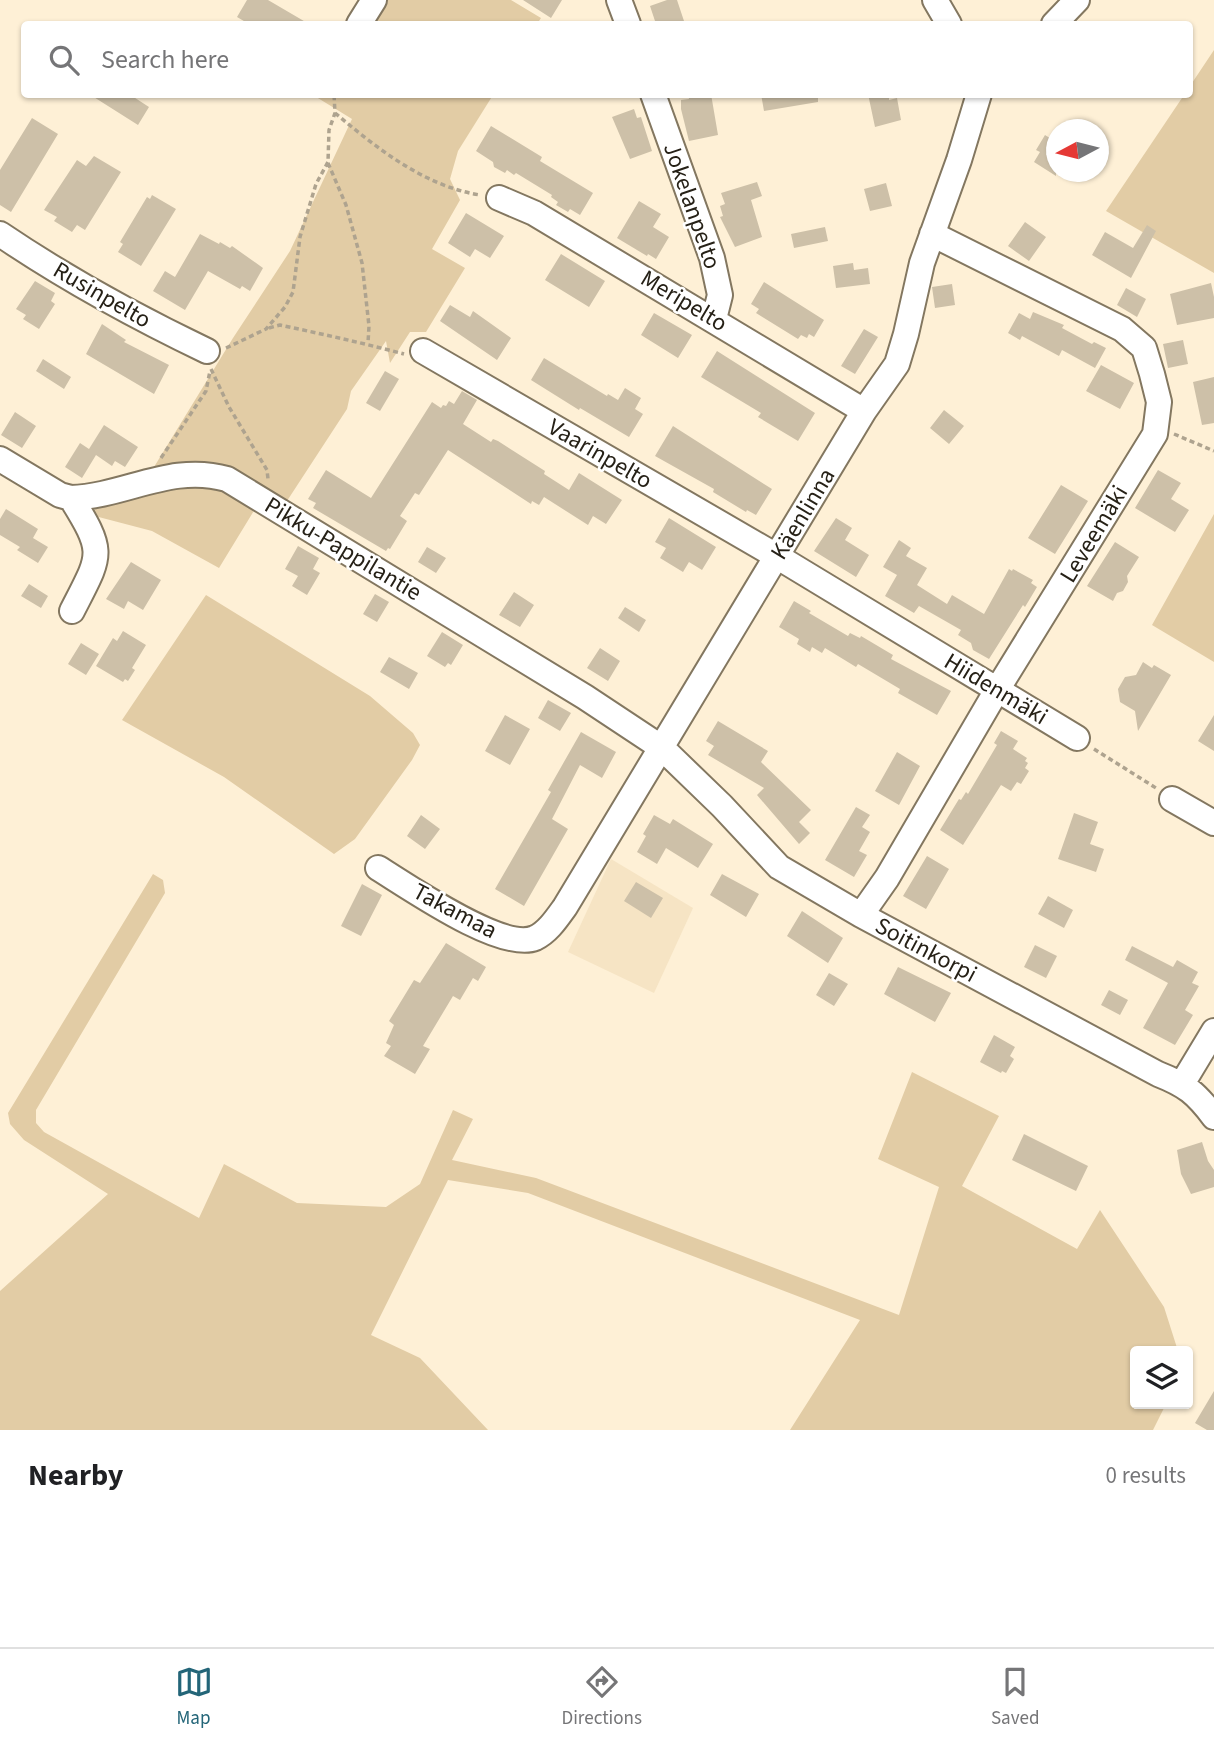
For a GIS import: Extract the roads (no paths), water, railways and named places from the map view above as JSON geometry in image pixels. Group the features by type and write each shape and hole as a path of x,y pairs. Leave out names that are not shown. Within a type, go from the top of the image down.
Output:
{"street":[{"path":"361,21 374,0"},
{"path":"619,0 627,21"},
{"path":"936,0 948,21"},
{"path":"1057,21 1077,0"},
{"name":"Jokelanpelto","path":"654,98 712,258 720,295 715,319"},
{"name":"Käenlinna","path":"565,907 864,411 897,364 922,263 978,98"},
{"name":"Meripelto","path":"499,198 534,213 715,319 864,411"},
{"name":"Rusinpelto","path":"0,234 214,357"},
{"name":"Leveemäki","path":"861,915 887,878 997,690 1155,434 1159,402 1144,348 1122,329 932,234"},
{"name":"Vaarinpelto","path":"423,351 778,557"},
{"path":"0,459 60,495 71,498 90,528 98,551 93,571 72,611"},
{"name":"Pikku-Pappilantie","path":"71,498 180,474 212,475 227,479 561,683 662,748"},
{"name":"Hiidenmäki","path":"778,557 1077,738"},
{"name":"Soitinkorpi","path":"662,748 722,806 779,867 861,915 1158,1074 1182,1084 1199,1097 1214,1118"},
{"path":"1172,799 1214,823"},
{"name":"Takamaa","path":"378,869 475,926 519,941 534,938 551,926 565,907"},
{"path":"1182,1084 1214,1031"}]}
